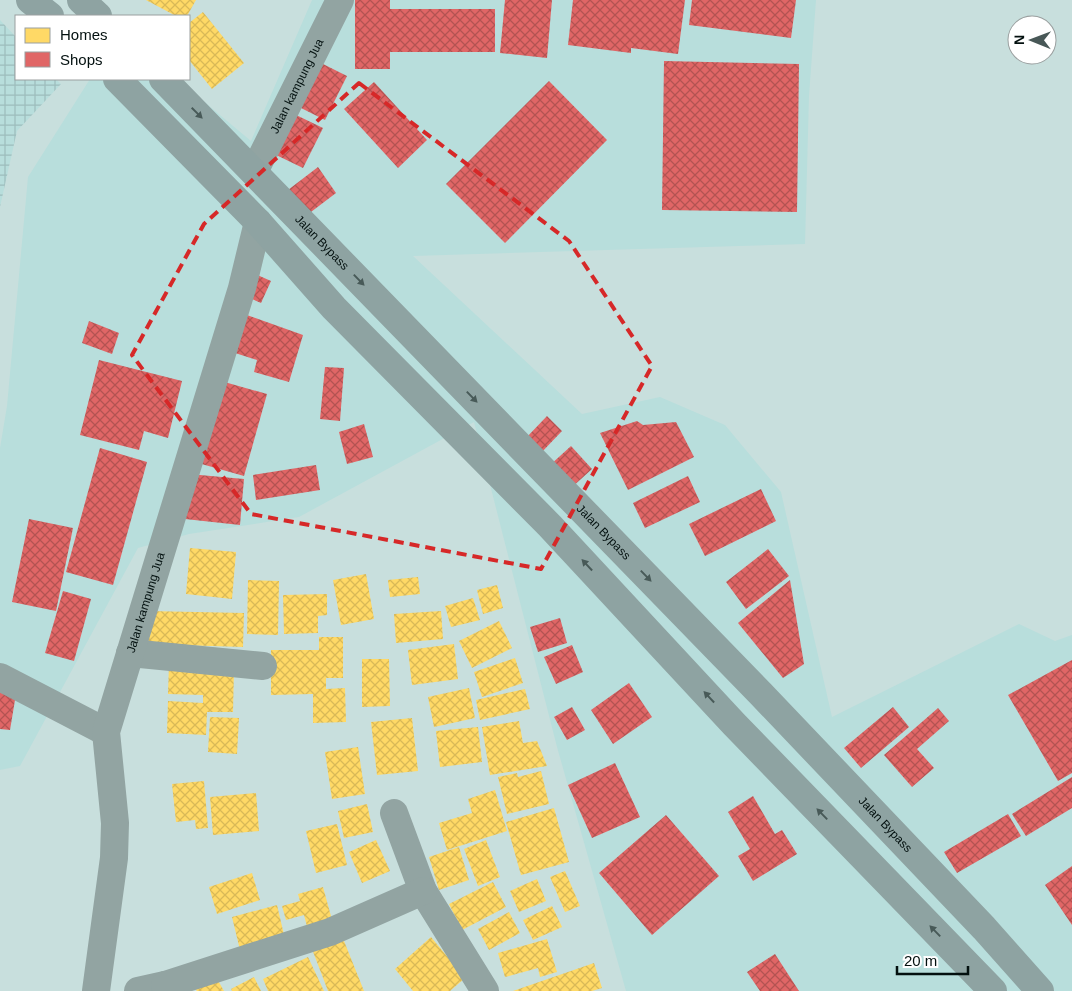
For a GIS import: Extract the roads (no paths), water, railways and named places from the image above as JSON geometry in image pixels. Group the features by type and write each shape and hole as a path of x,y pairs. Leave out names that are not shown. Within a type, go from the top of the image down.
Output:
{"highway":[{"path":"30,0 49,15"},
{"path":"82,0 97,15"},
{"path":"118,80 258,222 334,308 550,526 734,724 993,991"},
{"name":"Jalan Bypass","path":"163,80 761,694 977,921 1040,991"},
{"path":"734,724 761,694"}],"street":[{"name":"Jalan kampung Jua","path":"254,172 340,0"},
{"name":"Jalan kampung Jua","path":"96,991 114,858 115,823 106,732 242,288 258,222"},
{"path":"130,652 263,666"},
{"path":"0,677 106,732"},
{"path":"394,813 423,891 486,991"},
{"path":"138,991 169,988 330,932 423,891"}]}
